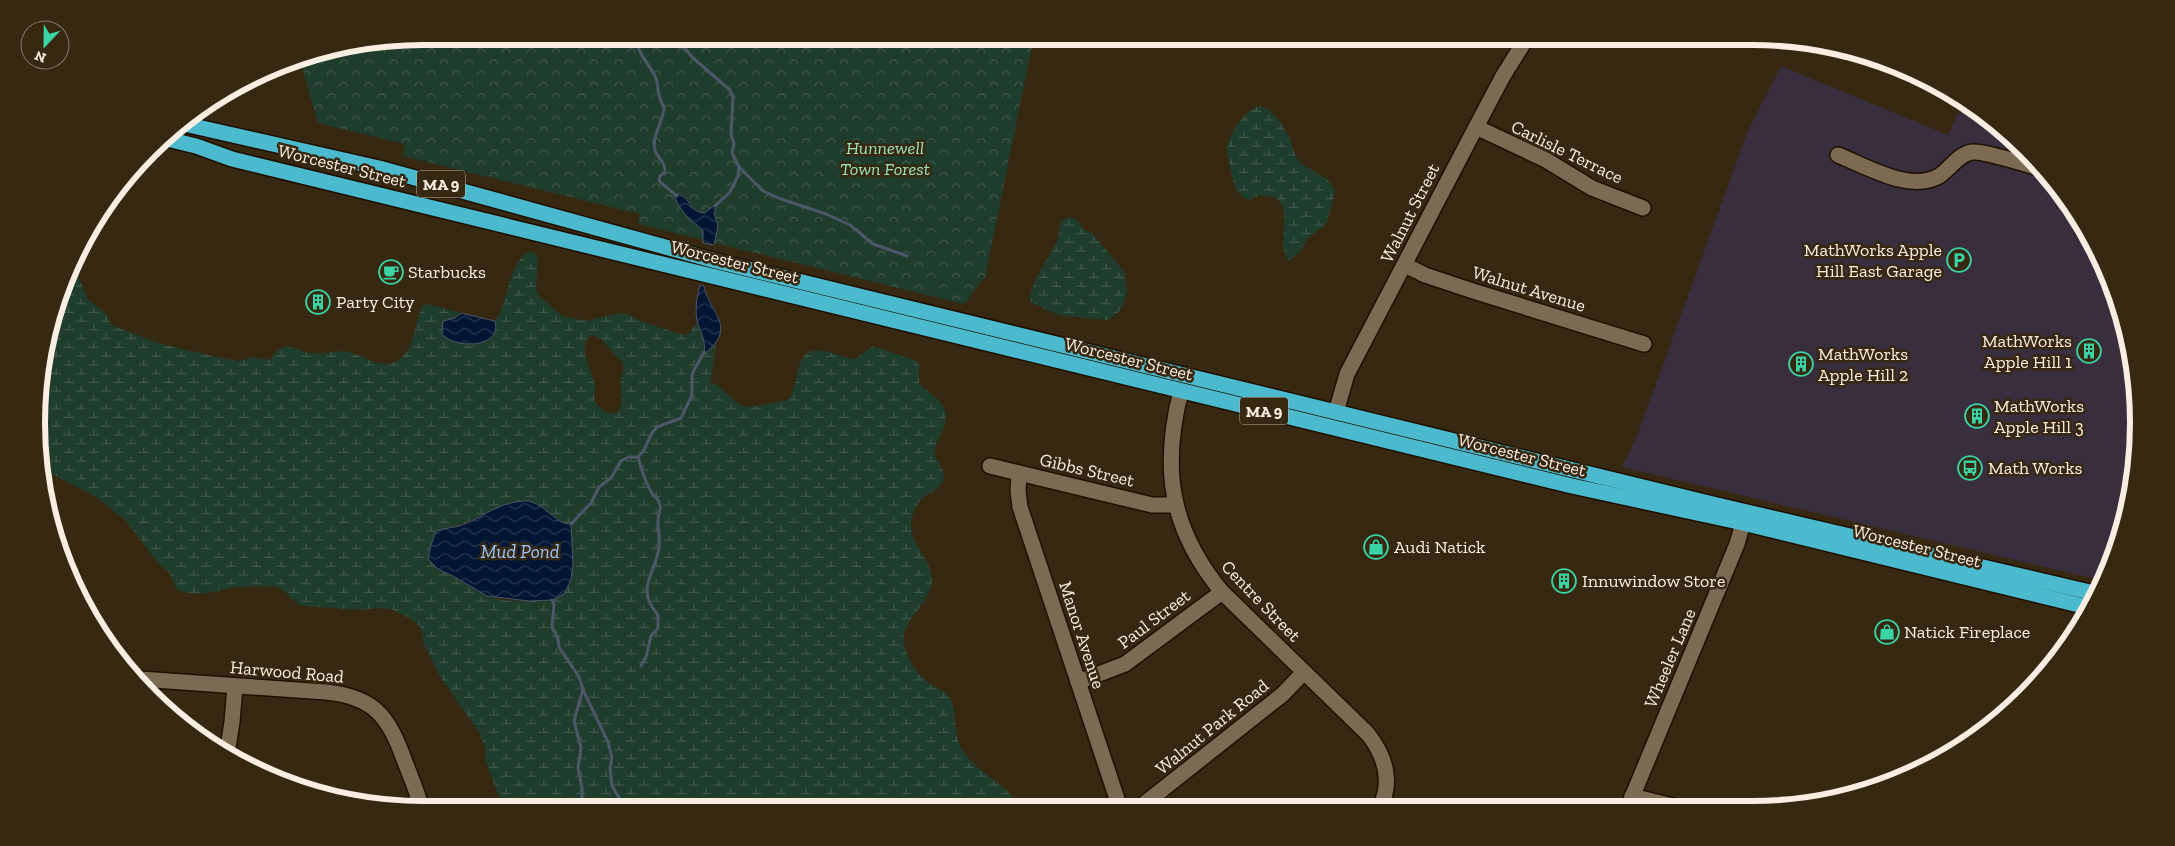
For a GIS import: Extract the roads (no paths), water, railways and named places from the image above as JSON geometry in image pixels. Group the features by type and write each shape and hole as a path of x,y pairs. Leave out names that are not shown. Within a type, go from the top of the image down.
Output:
{"highway":[{"name":"Worcester Street","path":"190,125 379,168 716,261 1717,505 2090,592"},
{"path":"232,159 238,136"},
{"name":"Worcester Street","path":"173,140 196,146 232,159 1622,498 1743,523 2082,606"}],"street":[{"name":"Walnut Street","path":"1336,412 1347,374 1503,76 1522,45"},
{"name":"Carlisle Terrace","path":"1476,127 1546,160 1592,188 1643,208"},
{"path":"1838,155 1892,177 1913,182 1922,182 1939,176 1961,156 1974,152 2027,164"},
{"name":"Walnut Avenue","path":"1405,265 1425,275 1493,298 1644,344"},
{"name":"Centre Street","path":"1181,390 1170,453 1175,504 1183,530 1193,550 1222,592 1368,734 1376,745 1385,766 1386,791 1382,801"},
{"name":"Gibbs Street","path":"990,466 1152,505 1175,504"},
{"name":"Manor Avenue","path":"1019,473 1018,491 1020,508 1118,801"},
{"name":"Wheeler Lane","path":"1630,801 1738,544 1743,523"},
{"name":"Paul Street","path":"1078,682 1125,664 1222,592"},
{"name":"Walnut Park Road","path":"1148,801 1284,694 1304,672"},
{"name":"Harwood Road","path":"146,679 340,693 365,701 376,708 384,717 397,741 419,801"},
{"path":"228,746 235,686"}],"water":[{"path":"674,194 684,197 699,212 705,213 718,202 714,213 718,226 714,245 703,243 703,231 686,216"},
{"path":"700,285 704,286 721,328 714,344 704,354 704,342 696,315"},
{"path":"461,313 495,321 495,330 492,337 476,344 466,344 448,339 442,334 443,321 455,318"},
{"name":"Mud Pond","path":"528,501 541,506 561,521 571,524 573,564 571,580 564,594 552,600 529,601 487,596 438,569 428,559 436,531 468,523 508,504"}],"waterway":[{"path":"637,45 656,79 664,107 654,145 656,153 665,168 665,172 660,176 659,181 677,196"},
{"path":"682,45 692,57 730,90 733,98 731,135 734,144 732,153 739,167 738,176 730,192 715,206"},
{"path":"739,167 763,191 826,214 850,225 873,244 907,256"},
{"path":"571,524 591,503 599,487 611,478 621,461 629,457 638,457 643,452 657,427 681,418 692,395 692,374 704,352"},
{"path":"638,457 647,485 659,501 660,507 658,520 659,547 647,589 651,605 658,615 658,628 651,636 646,657 641,666"},
{"path":"552,600 554,605 552,627 558,639 559,647 579,677 583,689 574,721 581,748 578,768 582,788 582,801"},
{"path":"583,690 608,742 612,758 610,768 612,786 621,801"}],"place":[{"name":"MathWorks Apple Hill East Garage","path":"1959,260"},
{"name":"Starbucks","path":"391,272"},
{"name":"Party City","path":"318,302"},
{"name":"MathWorks Apple Hill 1","path":"2089,351"},
{"name":"MathWorks Apple Hill 2","path":"1801,364"},
{"name":"MathWorks Apple Hill 3","path":"1977,416"},
{"name":"Math Works","path":"1970,468"},
{"name":"Audi Natick","path":"1376,547"},
{"name":"Innuwindow Store","path":"1564,581"},
{"name":"Natick Fireplace","path":"1887,632"}],"park label":[{"name":"Hunnewell Town Forest","path":"885,158"}]}
